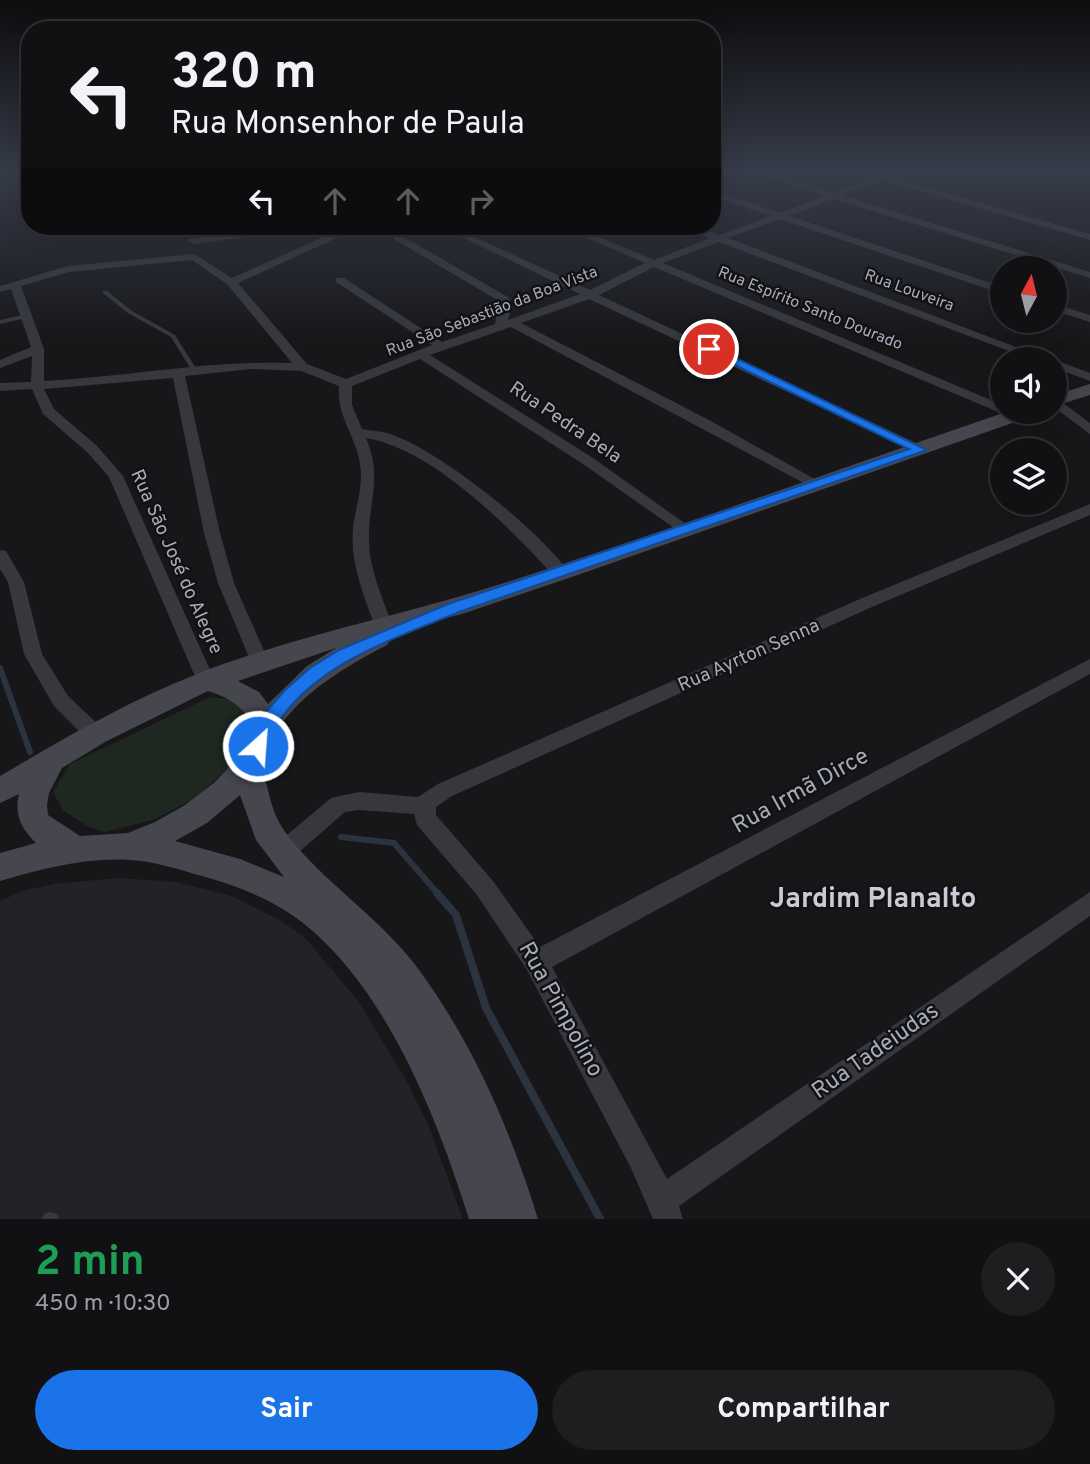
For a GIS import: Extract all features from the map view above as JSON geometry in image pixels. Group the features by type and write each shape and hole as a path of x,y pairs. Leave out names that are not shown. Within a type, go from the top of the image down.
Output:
{"main road":[{"path":"1067,397 1090,389"},
{"path":"0,791 95,734 206,681 383,624 453,608 561,573 920,450 990,421"},
{"path":"130,846 166,831 196,814 225,791 249,764 266,725 316,673 345,655 453,608"},
{"path":"206,681 235,689 250,698 266,725"},
{"path":"51,761 38,783 32,802 33,818 42,832 78,850"},
{"path":"249,764 256,805 268,831 283,852 378,946 430,1017 481,1118 511,1194 517,1219"},
{"path":"0,867 34,857 130,846 172,854 261,881 304,904 352,946 404,1017 442,1088 478,1180 490,1219"}],"street":[{"name":"Rua São Sebastião da Boa Vista","path":"346,384 441,346 592,294 653,263 748,229"},
{"path":"820,229 990,286"},
{"path":"941,229 1090,275"},
{"path":"1062,229 1090,237"},
{"path":"196,235 191,248 194,257 231,282 303,367"},
{"path":"193,242 242,235"},
{"path":"231,282 336,235"},
{"path":"464,235 920,450"},
{"name":"Rua Espírito Santo Dourado","path":"586,235 990,402"},
{"name":"Rua Louveira","path":"710,235 1010,347"},
{"path":"397,237 505,299 506,325 815,485"},
{"path":"0,289 68,270 194,257"},
{"path":"340,279 441,346"},
{"path":"15,284 38,349 37,387"},
{"path":"1068,311 1090,319"},
{"path":"0,364 38,349"},
{"name":"Rua Pedra Bela","path":"421,354 588,461 684,530"},
{"path":"0,387 37,387 252,365 303,367 346,384 343,400 345,410 358,433 370,475 361,530 361,553 366,577 383,624"},
{"path":"1067,368 1090,377"},
{"path":"186,371 212,533 226,583 260,662"},
{"name":"Rua São José do Alegre","path":"37,387 48,411 93,449 116,477 206,681"},
{"path":"1067,411 1090,430"},
{"path":"358,433 389,438 427,458 483,498 524,534 561,573"},
{"name":"Rua Ayrton Senna","path":"424,812 427,800 445,790 866,603 1090,509"},
{"path":"0,555 16,582 33,654 61,701 95,734"},
{"name":"Rua Irmã Dirce","path":"536,962 1090,666"},
{"path":"283,852 339,804 359,801 424,812"},
{"name":"Rua Pimpolino","path":"424,812 485,888 536,962 665,1210"},
{"name":"Rua Tadeiudas","path":"665,1210 1090,903"}],"lane":[{"path":"106,292 130,312 173,336 186,371"},
{"path":"0,322 28,316"}],"shaded area":[{"path":"210,697 238,700 248,718 246,734 233,763 197,797 156,819 105,832 87,826 63,810 53,792 70,764"},
{"path":"117,878 176,882 232,896 283,922 306,939 359,1002 406,1080 428,1124 463,1219 0,1219 0,901 22,891 54,884"}],"waterway":[{"path":"0,668 30,752"},
{"path":"341,837 394,843 439,895"},
{"path":"437,893 456,915 486,1008 600,1219"}],"district":[{"name":"Jardim Planalto","path":"873,900"}],"route":[{"path":"258,746 266,725 316,673 345,655 382,638 453,608 920,450 709,349"}]}
